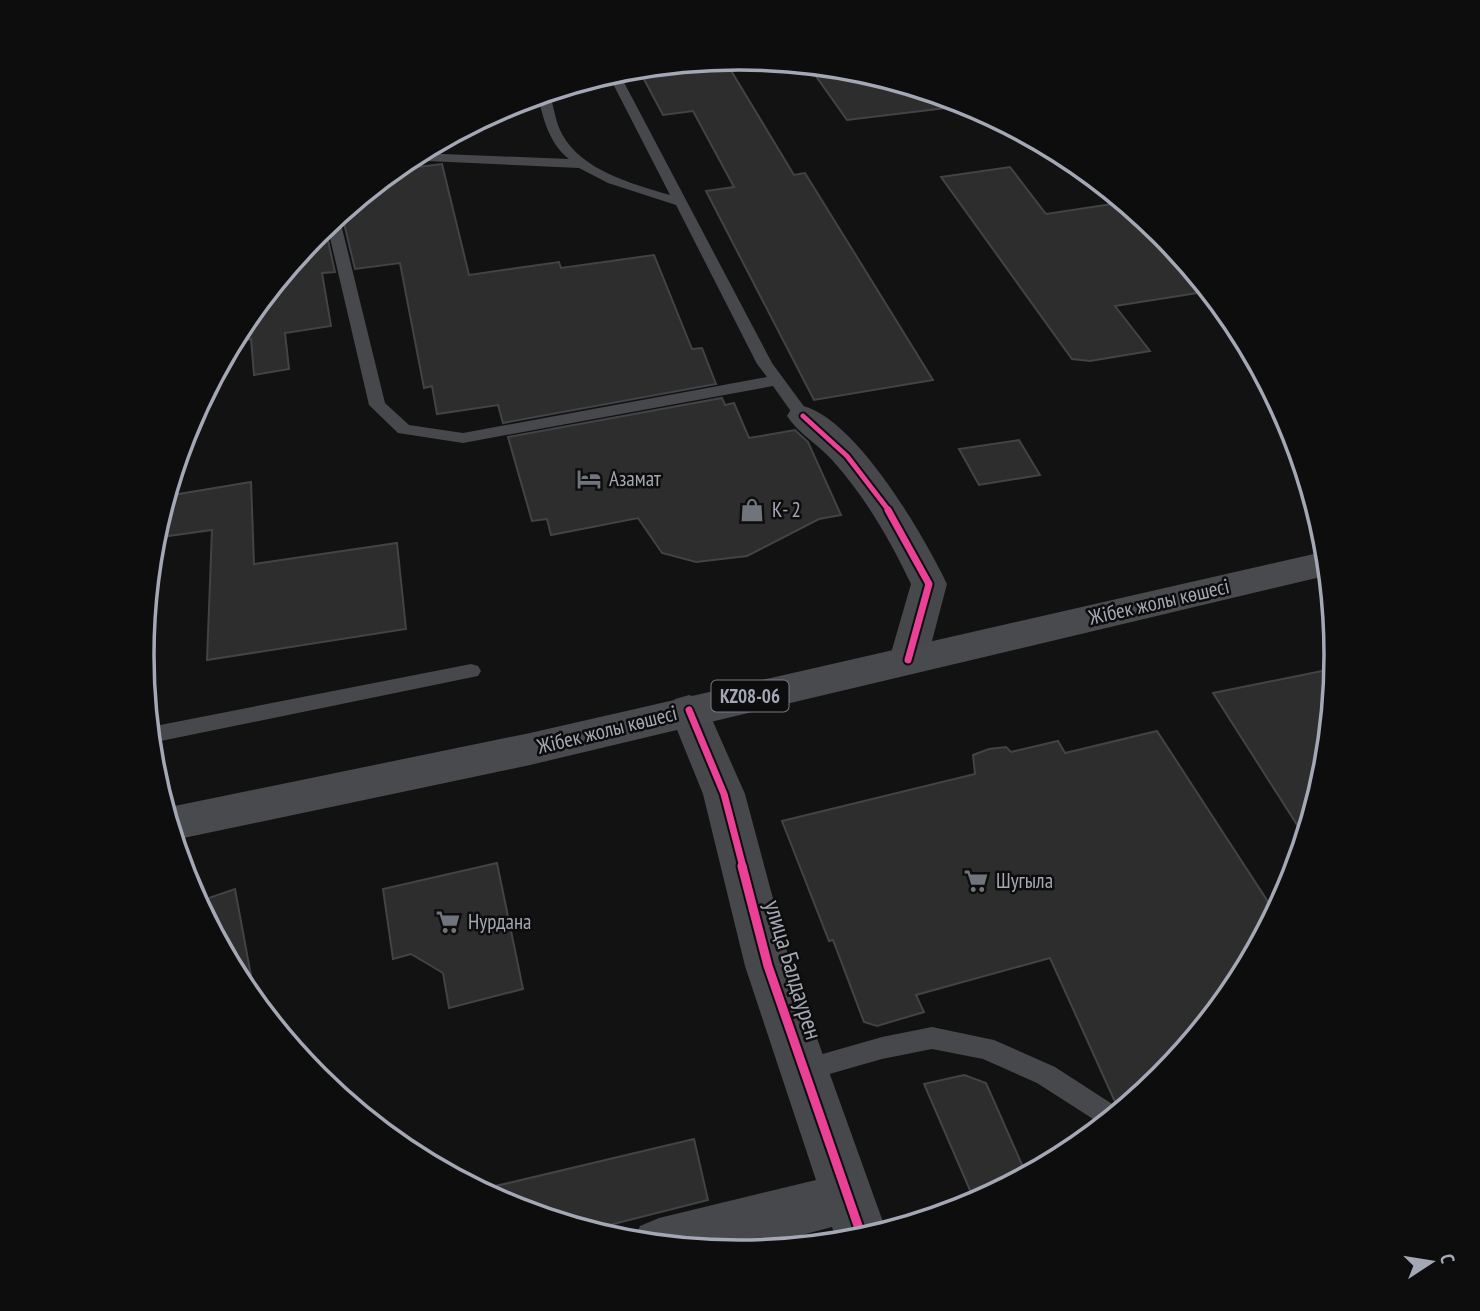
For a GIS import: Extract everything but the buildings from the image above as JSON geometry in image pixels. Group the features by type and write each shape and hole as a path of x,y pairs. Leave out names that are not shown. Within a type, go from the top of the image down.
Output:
{"highway":[{"name":"Жібек жолы көшесі","path":"179,822 530,749 1318,566"}],"street":[{"path":"803,416 846,454 880,498 915,553 929,584 908,660"},
{"name":"улица Балдаурен","path":"690,710 723,794 768,966 855,1219"},
{"path":"699,1240 855,1219"}],"lane":[{"path":"618,83 753,342 803,416"},
{"path":"546,103 549,118 560,142 584,164 615,183 679,202"},
{"path":"432,158 584,164"},
{"path":"336,232 377,405 404,429 463,438 777,380"},
{"path":"160,733 471,671"},
{"path":"805,1070 882,1048 932,1038 985,1048 1046,1075 1105,1113"}],"cycle path":[{"path":"803,416 842,451 871,486 903,533 929,584 908,660"},
{"path":"689,710 724,794 768,966 859,1229"}],"place":[{"name":"Азамат","path":"589,479"},
{"name":"К- 2","path":"752,510"},
{"name":"Шугыла","path":"976,881"},
{"name":"Нурдана","path":"448,922"}]}
